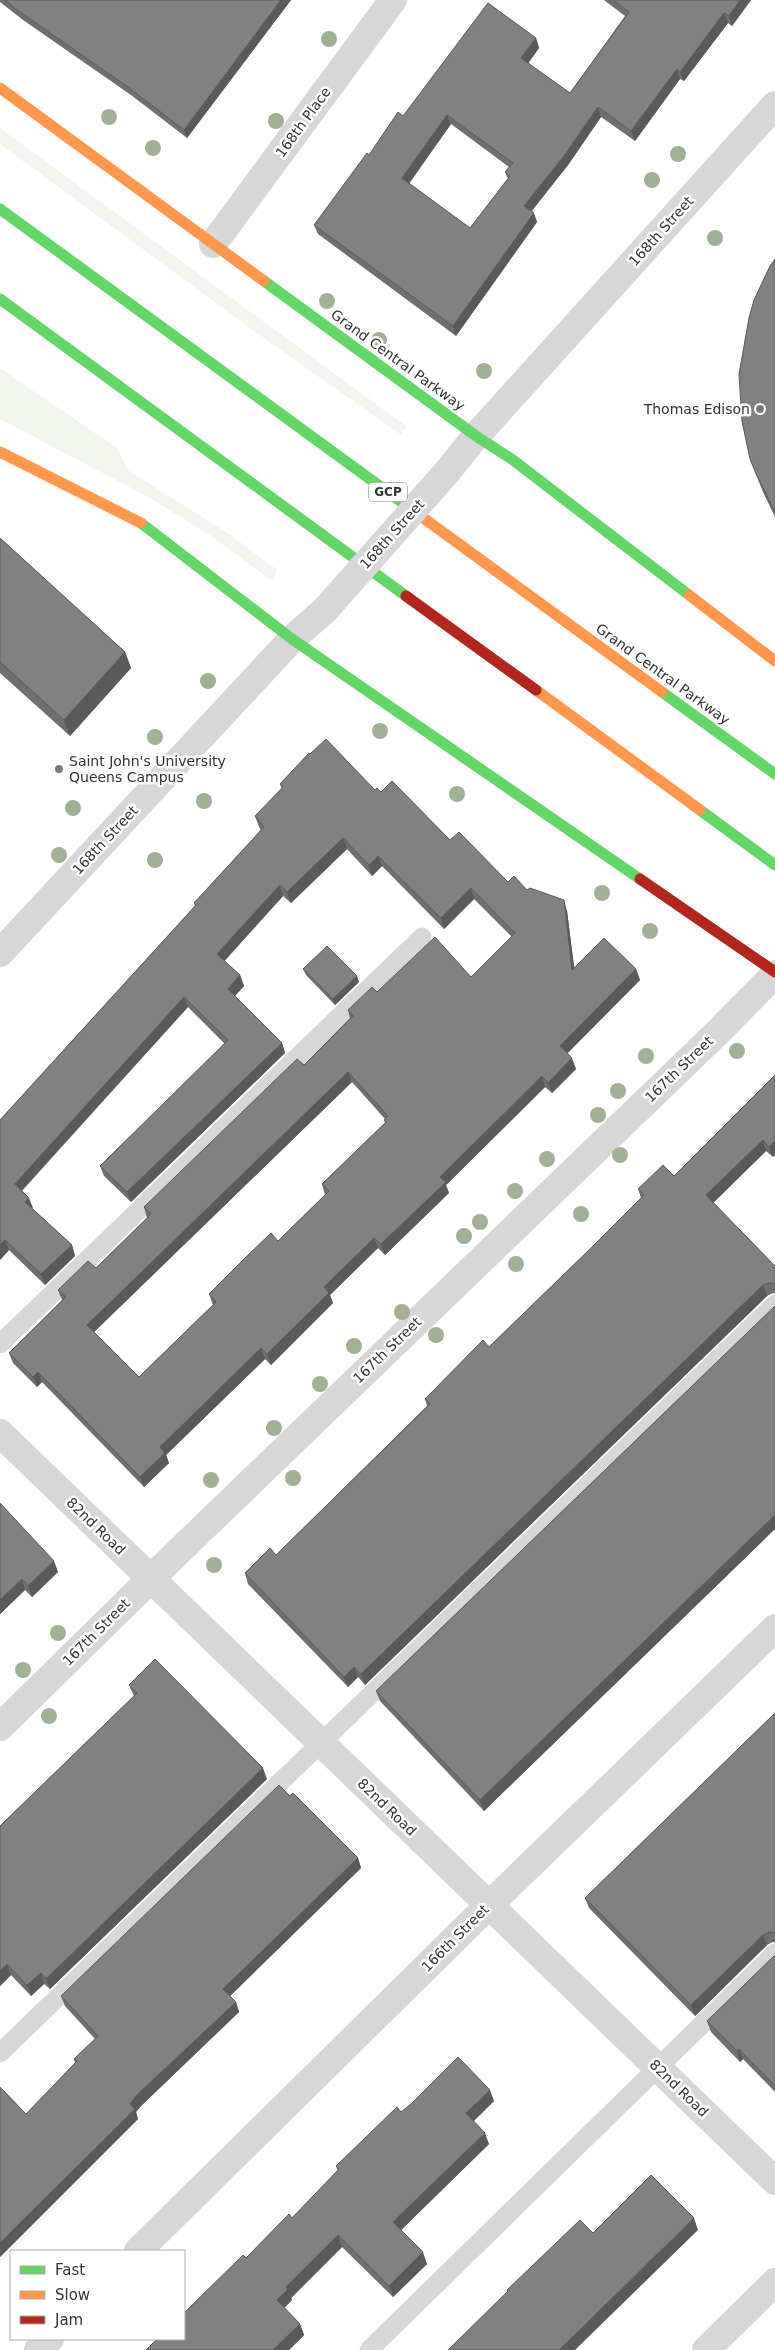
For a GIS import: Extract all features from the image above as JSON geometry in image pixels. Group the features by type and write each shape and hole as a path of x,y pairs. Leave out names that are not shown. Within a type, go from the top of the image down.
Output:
{"main road":[{"name":"Grand Central Parkway","path":"0,88 476,436 513,460 775,661"},
{"name":"Grand Central Parkway","path":"0,209 775,774"},
{"path":"0,299 775,865"},
{"path":"0,452 145,525 292,639 775,973"}],"street":[{"name":"168th Place","path":"213,244 393,0"},
{"name":"168th Street","path":"0,953 292,639 325,610 447,472 476,436 775,105"},
{"name":"167th Street","path":"0,1727 150,1579 695,1054 775,973"},
{"name":"82nd Road","path":"0,1433 775,2181"},
{"name":"166th Street","path":"139,2250 488,1905 775,1628"},
{"path":"706,2350 775,2282"},
{"path":"38,2350 49,2340"}],"lane":[{"path":"0,1344 422,937"},
{"path":"0,2053 775,1304"},
{"path":"369,2350 775,1953"}],"shaded area":[{"path":"0,128 406,426 401,435 254,331 0,144"},
{"path":"0,368 117,448 128,470 229,534 277,570 272,581 211,536 150,498 0,419"}],"building":[{"path":"5,0 281,0 184,130 128,87"},
{"path":"613,0 740,0 729,16 724,13 680,72 677,69 631,131 598,107 564,156 524,206 534,213 453,326 314,225 367,153 369,155 398,112 403,116 488,3 536,38 521,58 570,93 629,12","holes":["447,115 513,163 505,172 510,176 470,228 402,178"]},
{"name":"Thomas Edison","path":"775,259 775,512 750,459 742,421 739,374 754,300"},
{"path":"0,538 125,652 64,720 0,662"},
{"path":"326,739 375,790 377,788 381,792 392,781 450,840 459,832 508,882 514,876 527,890 530,888 564,900 572,970 604,938 636,969 560,1046 572,1058 548,1083 542,1076 440,1177 446,1182 381,1244 374,1238 324,1287 329,1293 267,1354 261,1348 160,1447 165,1453 140,1477 38,1372 33,1377 9,1353 66,1297 58,1290 88,1261 96,1268 151,1214 144,1207 297,1059 304,1065 353,1016 348,1010 372,987 377,992 435,937 471,977 515,933 471,888 441,918 378,856 369,865 343,838 287,892 280,885 217,954 240,975 228,989 282,1043 127,1192 100,1166 228,1040 184,997 15,1184 29,1198 25,1202 72,1245 41,1274 5,1240 0,1245 0,1120 196,905 194,903 264,827 255,816 283,787 280,784","holes":["348,1072 388,1116 384,1120 386,1122 322,1184 329,1191 278,1241 271,1233 247,1256 209,1294 216,1302 139,1377 87,1325"]},
{"path":"327,946 357,976 333,999 303,969"},
{"path":"775,1075 775,1141 769,1147 763,1140 706,1195 775,1266 775,1284 763,1285 361,1674 354,1667 344,1677 245,1573 270,1548 276,1555 430,1404 425,1399 483,1340 489,1347 592,1247 644,1195 638,1189 663,1165 674,1176"},
{"path":"775,1306 775,1515 480,1800 376,1691"},
{"path":"0,1503 54,1561 28,1586 22,1579 0,1600"},
{"path":"155,1659 263,1768 46,1979 41,1973 27,1985 7,1964 0,1971 0,1826 137,1693 129,1685"},
{"path":"775,1713 775,1933 769,1932 763,1935 691,2005 585,1898"},
{"path":"279,1785 290,1796 293,1793 358,1858 223,1989 236,2002 138,2094 130,2104 135,2109 0,2243 0,2087 26,2114 77,2061 74,2059 98,2036 61,1996"},
{"path":"775,1955 775,2086 739,2049 737,2051 707,2021"},
{"path":"458,2057 490,2090 466,2113 485,2133 393,2222 423,2252 389,2286 338,2235 286,2287 288,2289 277,2300 300,2324 273,2350 146,2350 156,2340 185,2340 185,2312 243,2255 246,2258 289,2214 292,2218 339,2169 336,2166 397,2107 401,2112"},
{"path":"651,2175 694,2218 559,2350 448,2350 580,2220 593,2233"}],"traffic: fast":[{"path":"0,209 422,517"},
{"path":"264,281 476,436 513,460 689,595"},
{"path":"0,299 406,596"},
{"path":"141,523 292,639 640,879"},
{"path":"662,692 775,774"},
{"path":"700,810 775,865"}],"traffic: slow":[{"path":"0,88 264,281"},
{"path":"0,452 141,523"},
{"path":"422,517 662,692"},
{"path":"689,595 775,661"},
{"path":"536,690 700,810"}],"traffic: jam":[{"path":"406,596 536,690"},
{"path":"640,879 775,972"}],"place":[{"name":"Thomas Edison","path":"760,409"},
{"name":"Saint John's University Queens Campus","path":"59,769"}]}
